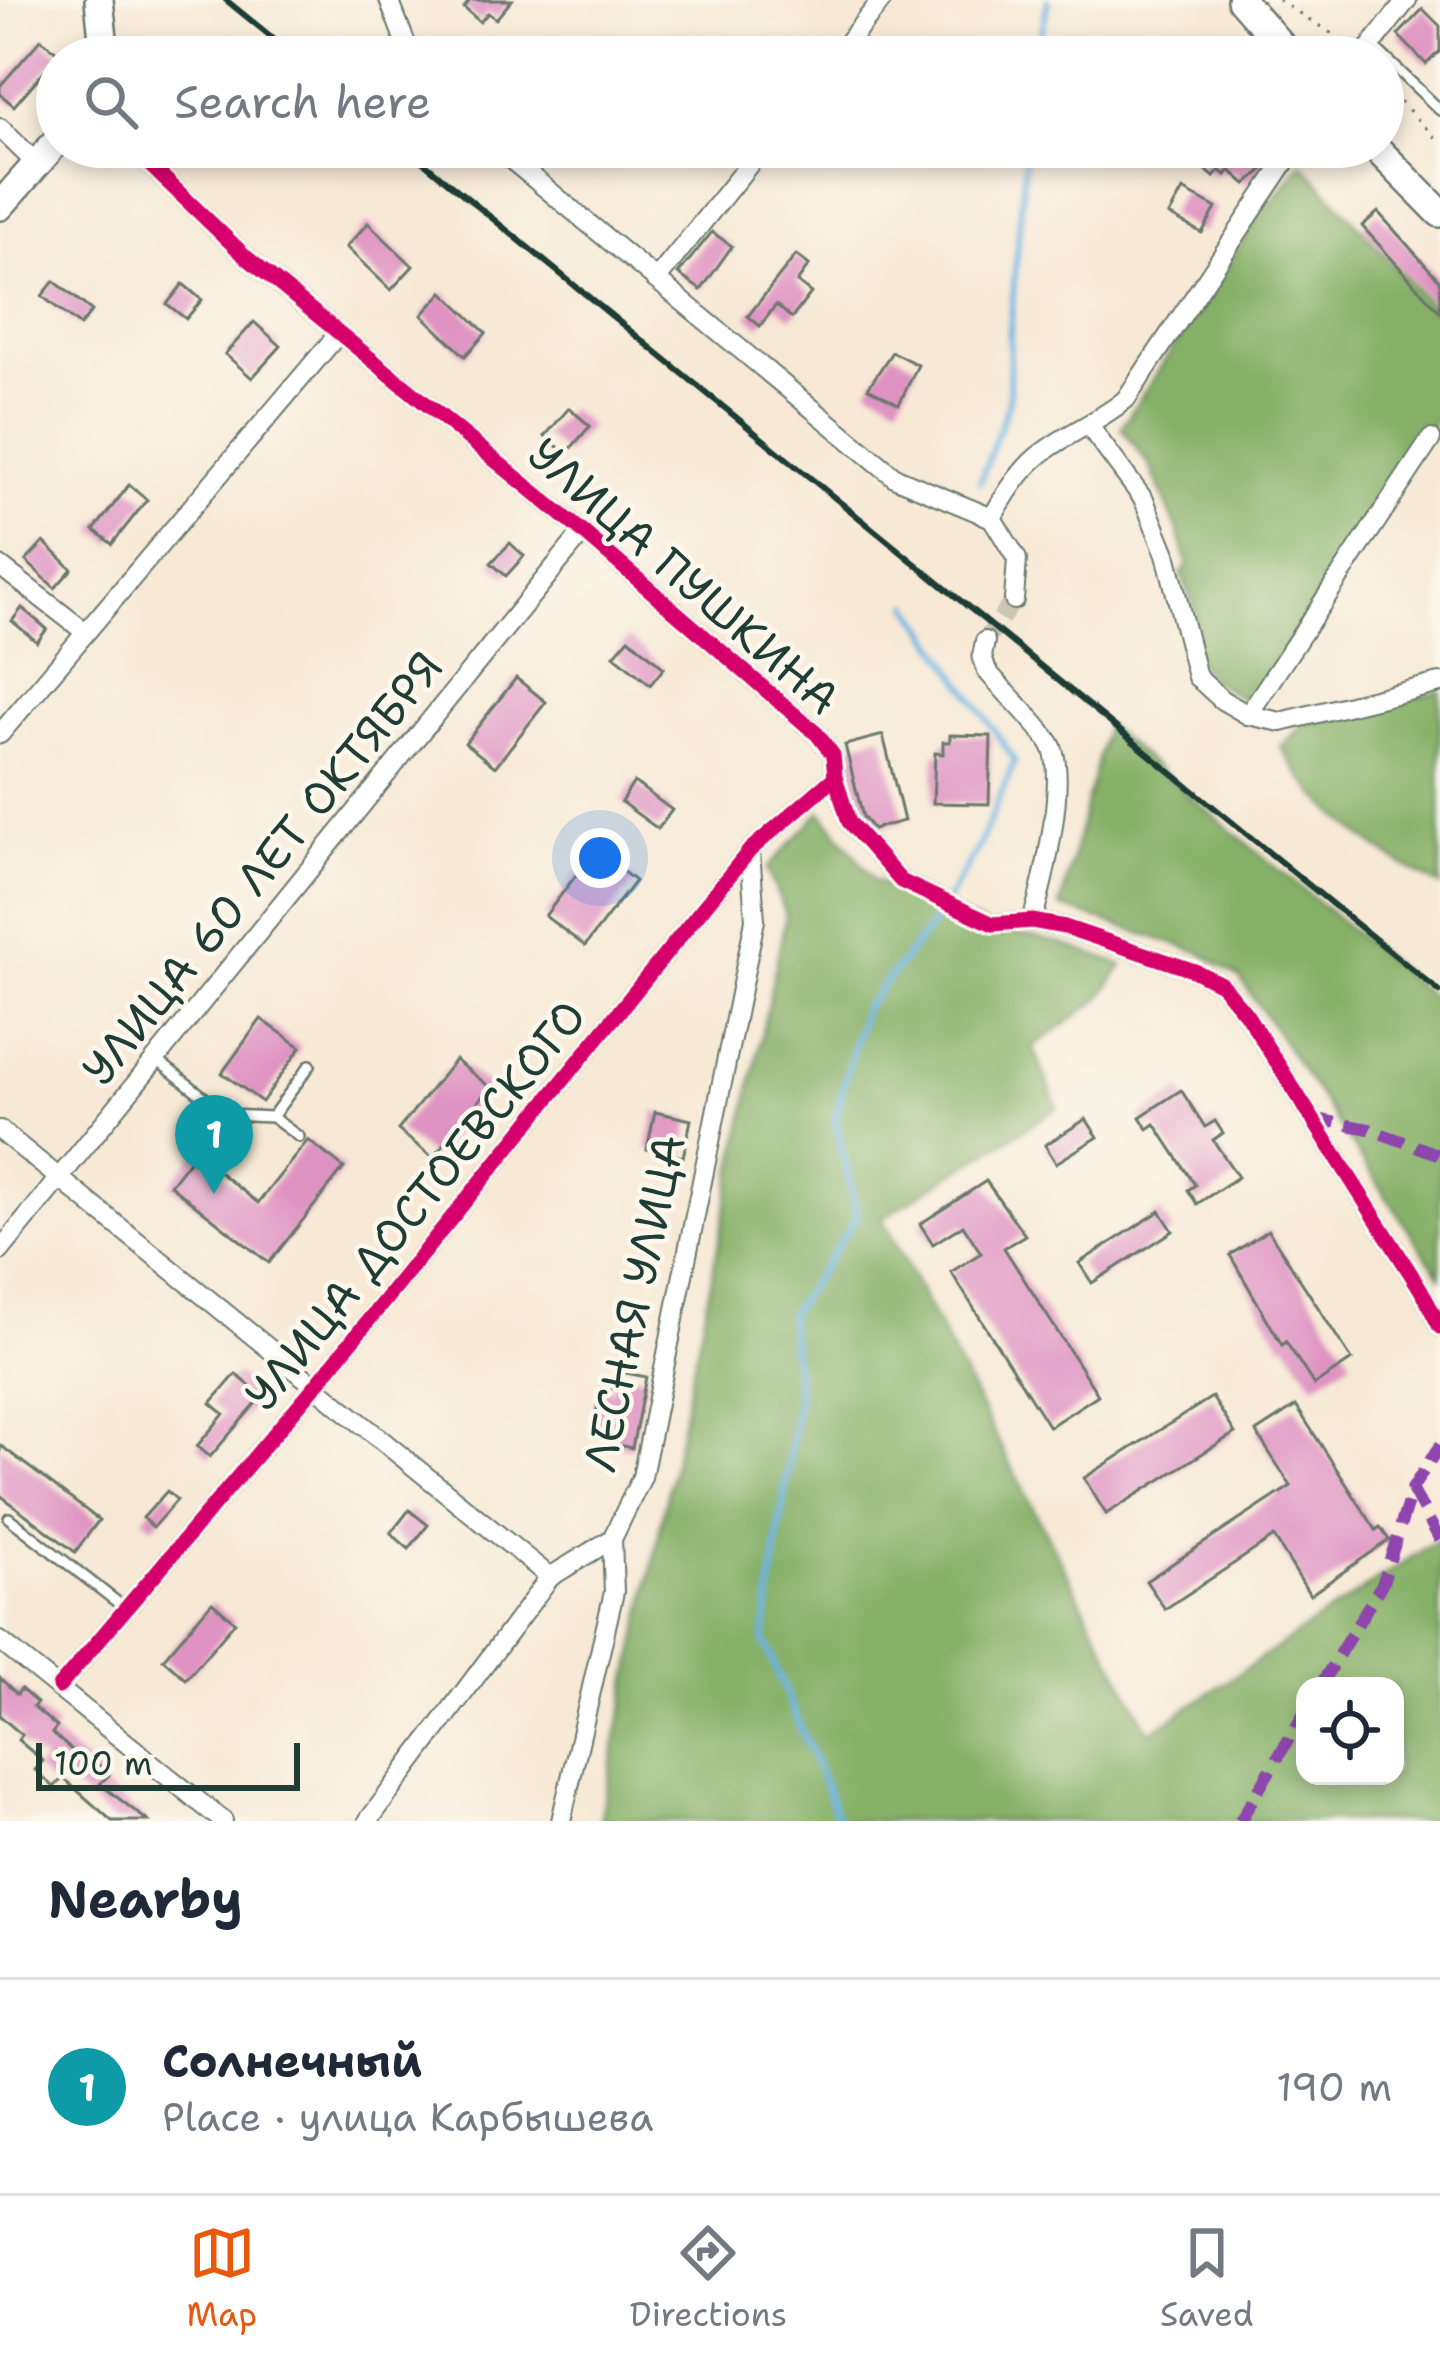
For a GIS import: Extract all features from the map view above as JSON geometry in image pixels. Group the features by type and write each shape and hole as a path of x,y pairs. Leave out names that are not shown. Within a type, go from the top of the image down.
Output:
{"main road":[{"path":"99,0 102,36"},
{"path":"1241,0 1273,36"},
{"path":"0,206 36,167"},
{"path":"1396,168 1440,213"}],"street":[{"path":"389,0 403,36"},
{"path":"853,36 882,0"},
{"path":"1377,36 1407,0"},
{"path":"0,128 36,163"},
{"name":"УЛИЦА ПУШКИНА","path":"153,168 246,257 583,532 817,734 833,755 849,822 902,881 992,924 1032,921 1082,933 1221,984 1279,1066 1421,1290 1440,1328"},
{"path":"521,168 896,478 992,518 1017,559 1014,600"},
{"path":"656,280 747,168"},
{"path":"992,518 1006,492 1038,456 1126,399 1281,168"},
{"path":"0,734 340,334"},
{"path":"1089,426 1144,500 1166,554 1197,677 1222,700 1248,715 1281,722 1440,682"},
{"path":"1248,715 1431,439"},
{"name":"УЛИЦА 60 ЛЕТ ОКТЯБРЯ","path":"0,1251 583,532"},
{"path":"0,566 84,632"},
{"path":"985,641 982,657 987,671 1052,746 1056,763 1048,845 1032,921"},
{"name":"УЛИЦА ДОСТОЕВСКОГО","path":"59,1687 316,1385 750,850 835,777"},
{"name":"ЛЕСНАЯ УЛИЦА","path":"368,1821 550,1577 612,1539 642,1477 755,920 750,850"},
{"path":"0,1130 550,1577"},
{"path":"561,1821 614,1592 612,1539"},
{"path":"0,1641 223,1821"}],"lane":[{"path":"1404,83 1440,110"},
{"path":"157,1060 227,1115 272,1117 298,1137"},
{"path":"272,1117 310,1065"},
{"path":"9,1517 126,1609"}],"path":[{"path":"1278,0 1336,36"},
{"path":"1404,105 1440,142"}],"green space":[{"path":"1298,168 1306,168 1440,317 1440,412 1262,685 1243,700 1210,679 1195,656 1196,613 1181,574 1188,566 1178,531 1149,464 1121,428 1255,222"},
{"path":"1440,691 1440,886 1394,859 1331,810 1281,747 1304,724"},
{"path":"1106,726 1440,1004 1440,1276 1240,978 1200,952 1060,907"},
{"path":"821,811 874,880 994,929 1060,943 1123,965 1100,999 1033,1047 1058,1108 882,1218 1150,1733 1440,1538 1440,1821 600,1821 786,915 767,869"}],"building":[{"path":"470,0 512,0 496,19 488,13 480,22 464,8"},
{"path":"1423,9 1440,26 1440,51 1426,64 1404,36 1398,35"},
{"path":"36,45 36,81 14,106 0,94 0,86"},
{"path":"1204,168 1265,168 1246,184 1230,170 1226,175 1220,170 1214,177"},
{"path":"1183,190 1216,208 1202,233 1169,215"},
{"path":"1378,212 1440,281 1440,312 1362,226"},
{"path":"368,223 413,266 391,290 346,247"},
{"path":"712,232 732,246 701,290 678,274"},
{"path":"796,255 809,265 797,282 811,293 792,318 776,305 760,326 748,316"},
{"path":"54,281 92,311 80,326 42,296"},
{"path":"183,284 202,300 186,319 167,304"},
{"path":"443,292 486,333 465,356 422,315"},
{"path":"254,322 281,346 252,378 225,354"},
{"path":"892,352 918,365 899,404 868,388"},
{"path":"569,408 590,426 566,454 545,436"},
{"path":"129,485 147,500 112,544 94,530"},
{"path":"44,542 72,569 55,588 26,561"},
{"path":"510,543 524,556 506,576 491,563"},
{"path":"22,608 47,629 37,642 12,621"},
{"path":"629,638 664,668 650,685 614,655"},
{"path":"516,678 546,702 495,767 465,743"},
{"path":"883,735 904,821 873,829 863,817 845,745"},
{"path":"950,735 991,736 989,804 933,803 935,753 943,754 943,742 950,742"},
{"path":"634,782 672,810 658,829 621,802"},
{"path":"595,850 635,881 585,946 545,916"},
{"path":"261,1019 301,1047 262,1102 222,1073"},
{"path":"455,1060 490,1087 433,1158 398,1130"},
{"path":"1181,1090 1205,1127 1215,1121 1223,1133 1213,1140 1238,1177 1197,1204 1188,1190 1195,1185 1155,1124 1148,1129 1140,1117"},
{"path":"655,1112 691,1120 683,1157 647,1149"},
{"path":"1086,1119 1098,1137 1056,1163 1045,1145"},
{"path":"308,1140 344,1168 269,1263 170,1185 195,1153 258,1203"},
{"path":"986,1181 1025,1235 1004,1248 1098,1395 1049,1427 951,1272 981,1253 963,1225 933,1244 920,1224"},
{"path":"1160,1211 1173,1231 1092,1283 1079,1263"},
{"path":"1268,1230 1352,1360 1314,1385 1286,1342 1282,1345 1230,1255"},
{"path":"616,1371 646,1377 632,1448 605,1442 607,1432 593,1429 601,1387 612,1389"},
{"path":"236,1374 262,1396 210,1457 197,1446 224,1414 211,1403"},
{"path":"1212,1397 1235,1433 1106,1514 1084,1478"},
{"path":"1296,1406 1376,1530 1380,1527 1389,1540 1310,1595 1274,1537 1165,1609 1146,1581 1291,1486 1256,1432"},
{"path":"0,1445 99,1520 75,1552 0,1495"},
{"path":"167,1491 177,1500 153,1527 143,1518"},
{"path":"409,1510 428,1525 409,1549 391,1533"},
{"path":"212,1602 235,1622 186,1679 163,1659"},
{"path":"0,1678 17,1694 21,1689 37,1703 33,1707 57,1727 52,1733 90,1766 94,1761 109,1775 100,1784 148,1821 112,1821 63,1778 54,1787 35,1770 43,1761 0,1716"}],"waterway":[{"path":"1041,36 1048,0"},
{"path":"980,482 1009,401 1024,168"},
{"path":"839,1821 764,1640 798,1394 788,1317 857,1217 835,1119 863,1010 935,921 979,846 1015,761 910,605"}],"tunnel":[{"path":"985,641 1014,600"}],"railway":[{"path":"226,0 270,36"},
{"path":"431,168 1440,992"}],"marked path":[{"path":"1312,1118 1369,1129 1440,1155"},
{"path":"1325,1677 1383,1582 1412,1489 1440,1445"},
{"path":"1412,1489 1440,1540"},
{"path":"1240,1821 1296,1727"}],"cycle path":[{"path":"153,168 246,257 583,532 817,734 833,755 849,822 901,881 993,924 1032,921 1065,927 1221,984 1246,1014 1440,1327"},
{"path":"59,1687 316,1385 750,850 835,777"}],"place":[{"name":"Солнечный","path":"214,1194"}]}
